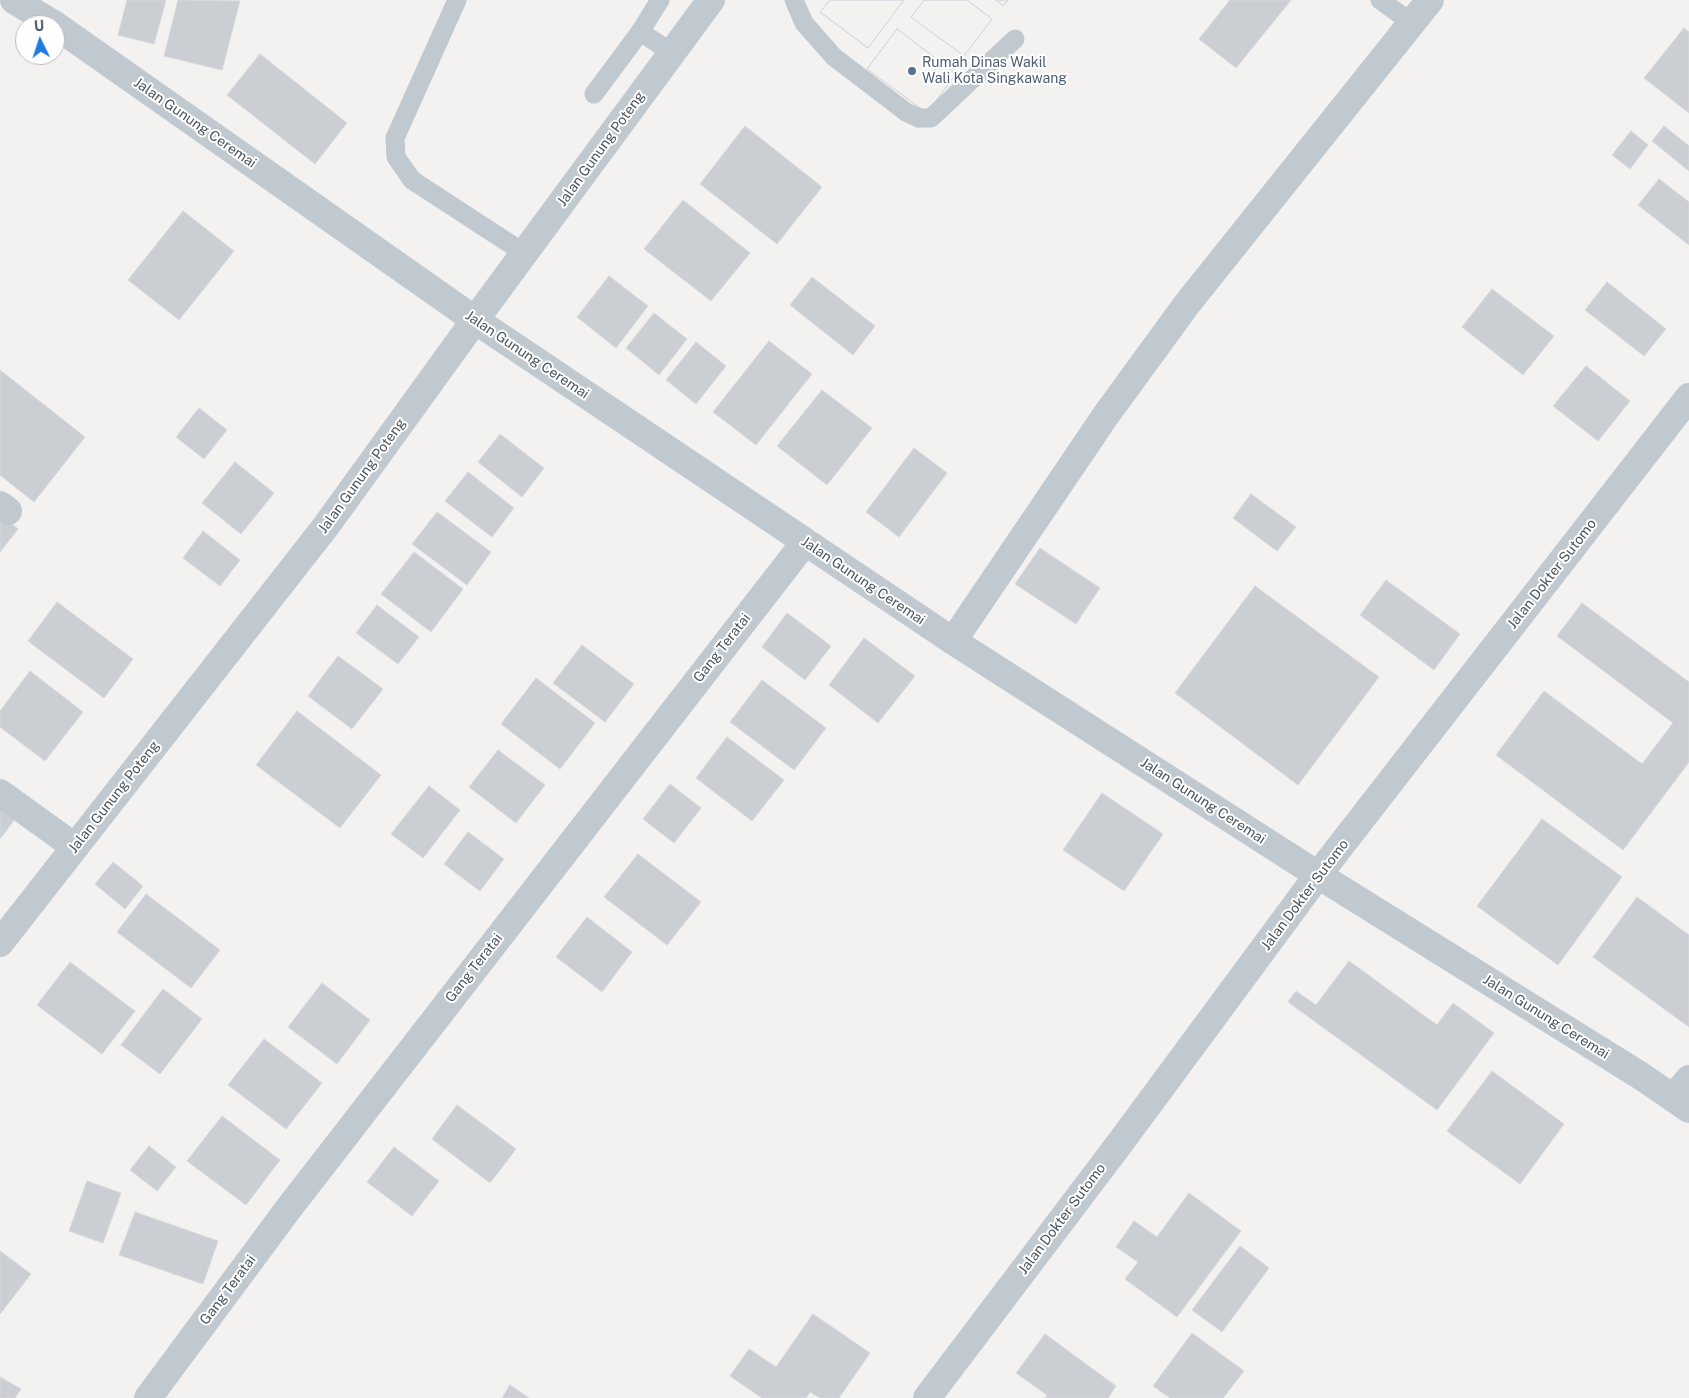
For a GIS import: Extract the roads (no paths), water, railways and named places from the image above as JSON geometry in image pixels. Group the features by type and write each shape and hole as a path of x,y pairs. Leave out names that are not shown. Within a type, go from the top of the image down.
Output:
{"street":[{"name":"Jalan Gunung Ceremai","path":"14,0 39,15"},
{"name":"Jalan Gunung Poteng","path":"0,943 326,526 711,0"},
{"path":"953,640 1106,415 1187,304 1430,0"},
{"name":"Jalan Gunung Ceremai","path":"65,32 475,320 953,640 1318,875 1641,1076 1684,1096"},
{"name":"Jalan Dokter Sutomo","path":"927,1398 1120,1143 1318,875 1689,397"},
{"name":"Gang Teratai","path":"148,1398 300,1193 805,542"},
{"path":"0,793 75,847"}],"lane":[{"path":"457,0 396,138 396,157 412,180 524,253"},
{"path":"594,94 640,32 660,0"},
{"path":"794,0 804,23 834,57 906,112 920,118 931,118 1015,38"},
{"path":"1380,0 1412,24"},
{"path":"640,32 659,44 671,55"}],"place":[{"name":"Rumah Dinas Wakil Wali Kota Singkawang","path":"912,71"}]}
